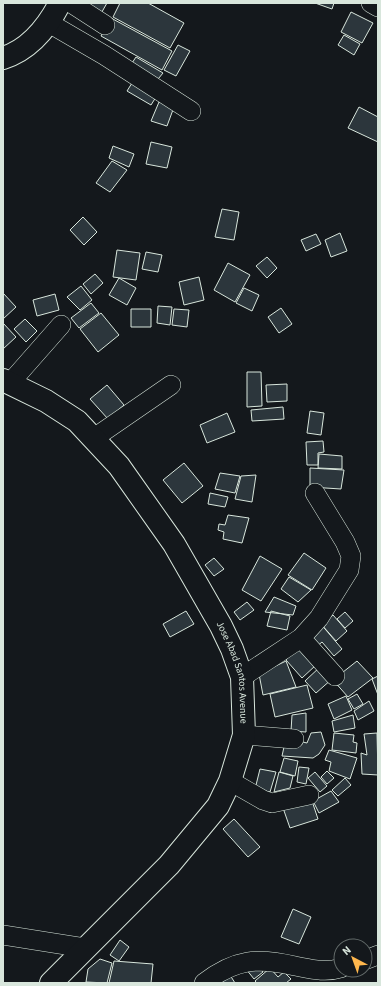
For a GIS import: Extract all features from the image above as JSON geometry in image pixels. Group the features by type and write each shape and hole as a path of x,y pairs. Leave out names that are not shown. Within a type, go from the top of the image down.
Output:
{"highway":[{"path":"3,58 27,45 49,23 60,3"},
{"name":"Jose Abad Santos Avenue","path":"6,382 46,401 76,421 94,438 119,466 174,544 221,626 232,649 242,678 244,735 230,781 218,806 169,865 51,983"}],"street":[{"path":"71,3 105,25"},
{"path":"371,3 378,7"},
{"path":"49,23 104,55 191,111"},
{"path":"6,382 61,325"},
{"path":"94,438 171,385"},
{"path":"242,678 302,638 320,618 341,586 349,570 351,556 346,542 315,492"},
{"path":"302,638 336,676"},
{"path":"244,735 294,739"},
{"path":"230,781 263,800 272,803 309,795"},
{"path":"3,935 85,948"},
{"path":"204,983 247,961 262,960 320,971 333,971"},
{"path":"294,965 303,983"}],"building":[{"path":"89,3 107,3 99,17 86,10"},
{"path":"120,3 148,3 184,23 170,48 113,17"},
{"path":"315,3 334,3 332,9"},
{"path":"351,12 373,23 362,43 341,32"},
{"path":"111,18 172,51 162,70 101,36"},
{"path":"344,35 360,44 354,55 338,45"},
{"path":"178,45 190,51 176,76 164,70"},
{"path":"136,57 163,73 154,84 130,66"},
{"path":"132,83 156,97 151,105 127,91"},
{"path":"159,102 174,107 167,126 151,121"},
{"path":"359,107 378,117 378,142 348,128"},
{"path":"151,142 172,147 167,168 146,164"},
{"path":"113,146 134,154 129,167 109,158"},
{"path":"112,161 127,170 110,192 96,183"},
{"path":"222,209 239,212 234,240 215,237"},
{"path":"83,217 97,232 84,245 70,230"},
{"path":"340,233 347,251 331,257 325,240"},
{"path":"316,234 321,244 306,251 301,240"},
{"path":"117,250 140,253 136,280 113,277"},
{"path":"146,252 162,255 158,272 142,269"},
{"path":"267,257 277,268 267,278 256,266"},
{"path":"228,263 250,275 235,302 214,290"},
{"path":"95,274 103,283 91,294 83,284"},
{"path":"199,277 204,300 184,305 179,282"},
{"path":"119,278 136,288 127,305 109,295"},
{"path":"81,286 92,300 80,310 67,297"},
{"path":"244,288 259,295 252,311 236,303"},
{"path":"3,293 16,307 3,319"},
{"path":"55,294 59,310 37,316 33,300"},
{"path":"91,303 99,313 79,328 71,318"},
{"path":"158,306 172,307 170,325 157,323"},
{"path":"281,308 292,324 279,333 268,317"},
{"path":"131,309 151,309 151,327 131,327"},
{"path":"174,309 189,310 187,327 172,325"},
{"path":"101,313 119,335 98,352 80,329"},
{"path":"25,319 37,331 26,342 14,329"},
{"path":"3,323 16,337 3,349"},
{"path":"247,372 261,372 262,406 247,407"},
{"path":"287,384 287,401 267,402 266,385"},
{"path":"107,385 124,405 108,419 90,399"},
{"path":"283,407 284,419 252,421 251,410"},
{"path":"310,411 324,413 321,435 307,433"},
{"path":"227,413 235,432 207,443 200,425"},
{"path":"323,441 324,452 318,453 318,465 307,465 306,442"},
{"path":"319,454 342,456 342,469 318,468"},
{"path":"184,463 203,486 182,503 163,480"},
{"path":"310,468 344,470 341,489 310,487"},
{"path":"220,473 240,476 235,493 215,489"},
{"path":"256,475 252,502 235,499 241,476"},
{"path":"210,493 228,497 225,507 208,504"},
{"path":"228,515 249,518 242,543 223,539 224,532 218,530 219,524 225,525"},
{"path":"304,553 326,568 312,590 288,575"},
{"path":"260,556 282,569 261,601 242,590"},
{"path":"214,558 224,569 214,576 205,565"},
{"path":"289,577 311,590 298,602 281,589"},
{"path":"274,597 296,606 293,615 265,612"},
{"path":"247,602 254,610 240,620 234,612"},
{"path":"186,611 194,624 170,637 163,624"},
{"path":"271,611 290,616 287,630 267,626"},
{"path":"345,612 353,621 345,628 337,619"},
{"path":"333,615 347,631 336,641 321,624"},
{"path":"320,623 342,649 334,656 322,642 315,648 308,640"},
{"path":"299,647 316,665 302,678 286,660"},
{"path":"286,661 296,687 263,695 259,674"},
{"path":"357,661 373,678 348,697 333,680"},
{"path":"321,666 332,679 316,693 305,681"},
{"path":"378,676 378,695 372,679"},
{"path":"307,685 313,708 275,717 270,694"},
{"path":"357,694 363,704 354,709 348,699"},
{"path":"346,696 352,710 334,719 328,704"},
{"path":"369,701 374,711 358,720 354,711"},
{"path":"306,713 306,732 291,731 292,715"},
{"path":"353,715 355,728 334,732 332,721"},
{"path":"321,732 325,745 319,754 313,758 282,756 286,738 307,743 311,733"},
{"path":"334,733 354,735 353,742 357,743 356,753 332,750"},
{"path":"377,733 378,775 362,774 361,753 367,755 364,734"},
{"path":"329,750 357,758 350,779 329,771 331,762 325,760"},
{"path":"284,758 298,761 295,776 280,772"},
{"path":"299,767 309,768 306,784 297,782"},
{"path":"260,769 276,772 270,792 255,789"},
{"path":"327,771 334,778 327,784 321,777"},
{"path":"279,772 293,776 290,788 274,792"},
{"path":"315,772 327,786 320,792 308,778"},
{"path":"345,778 351,785 338,796 332,790"},
{"path":"331,791 339,802 319,813 313,801"},
{"path":"310,795 318,819 290,828 282,805"},
{"path":"234,819 260,847 248,857 223,829"},
{"path":"293,909 311,917 299,944 281,937"},
{"path":"120,940 129,947 119,961 110,955"},
{"path":"100,959 112,963 107,983 86,982 88,969"},
{"path":"114,961 153,964 151,983 109,983"},
{"path":"258,966 263,972 254,979 246,969"},
{"path":"270,968 278,977 284,972 291,979 286,983 257,983 255,981"},
{"path":"230,975 235,983 216,983"}]}
